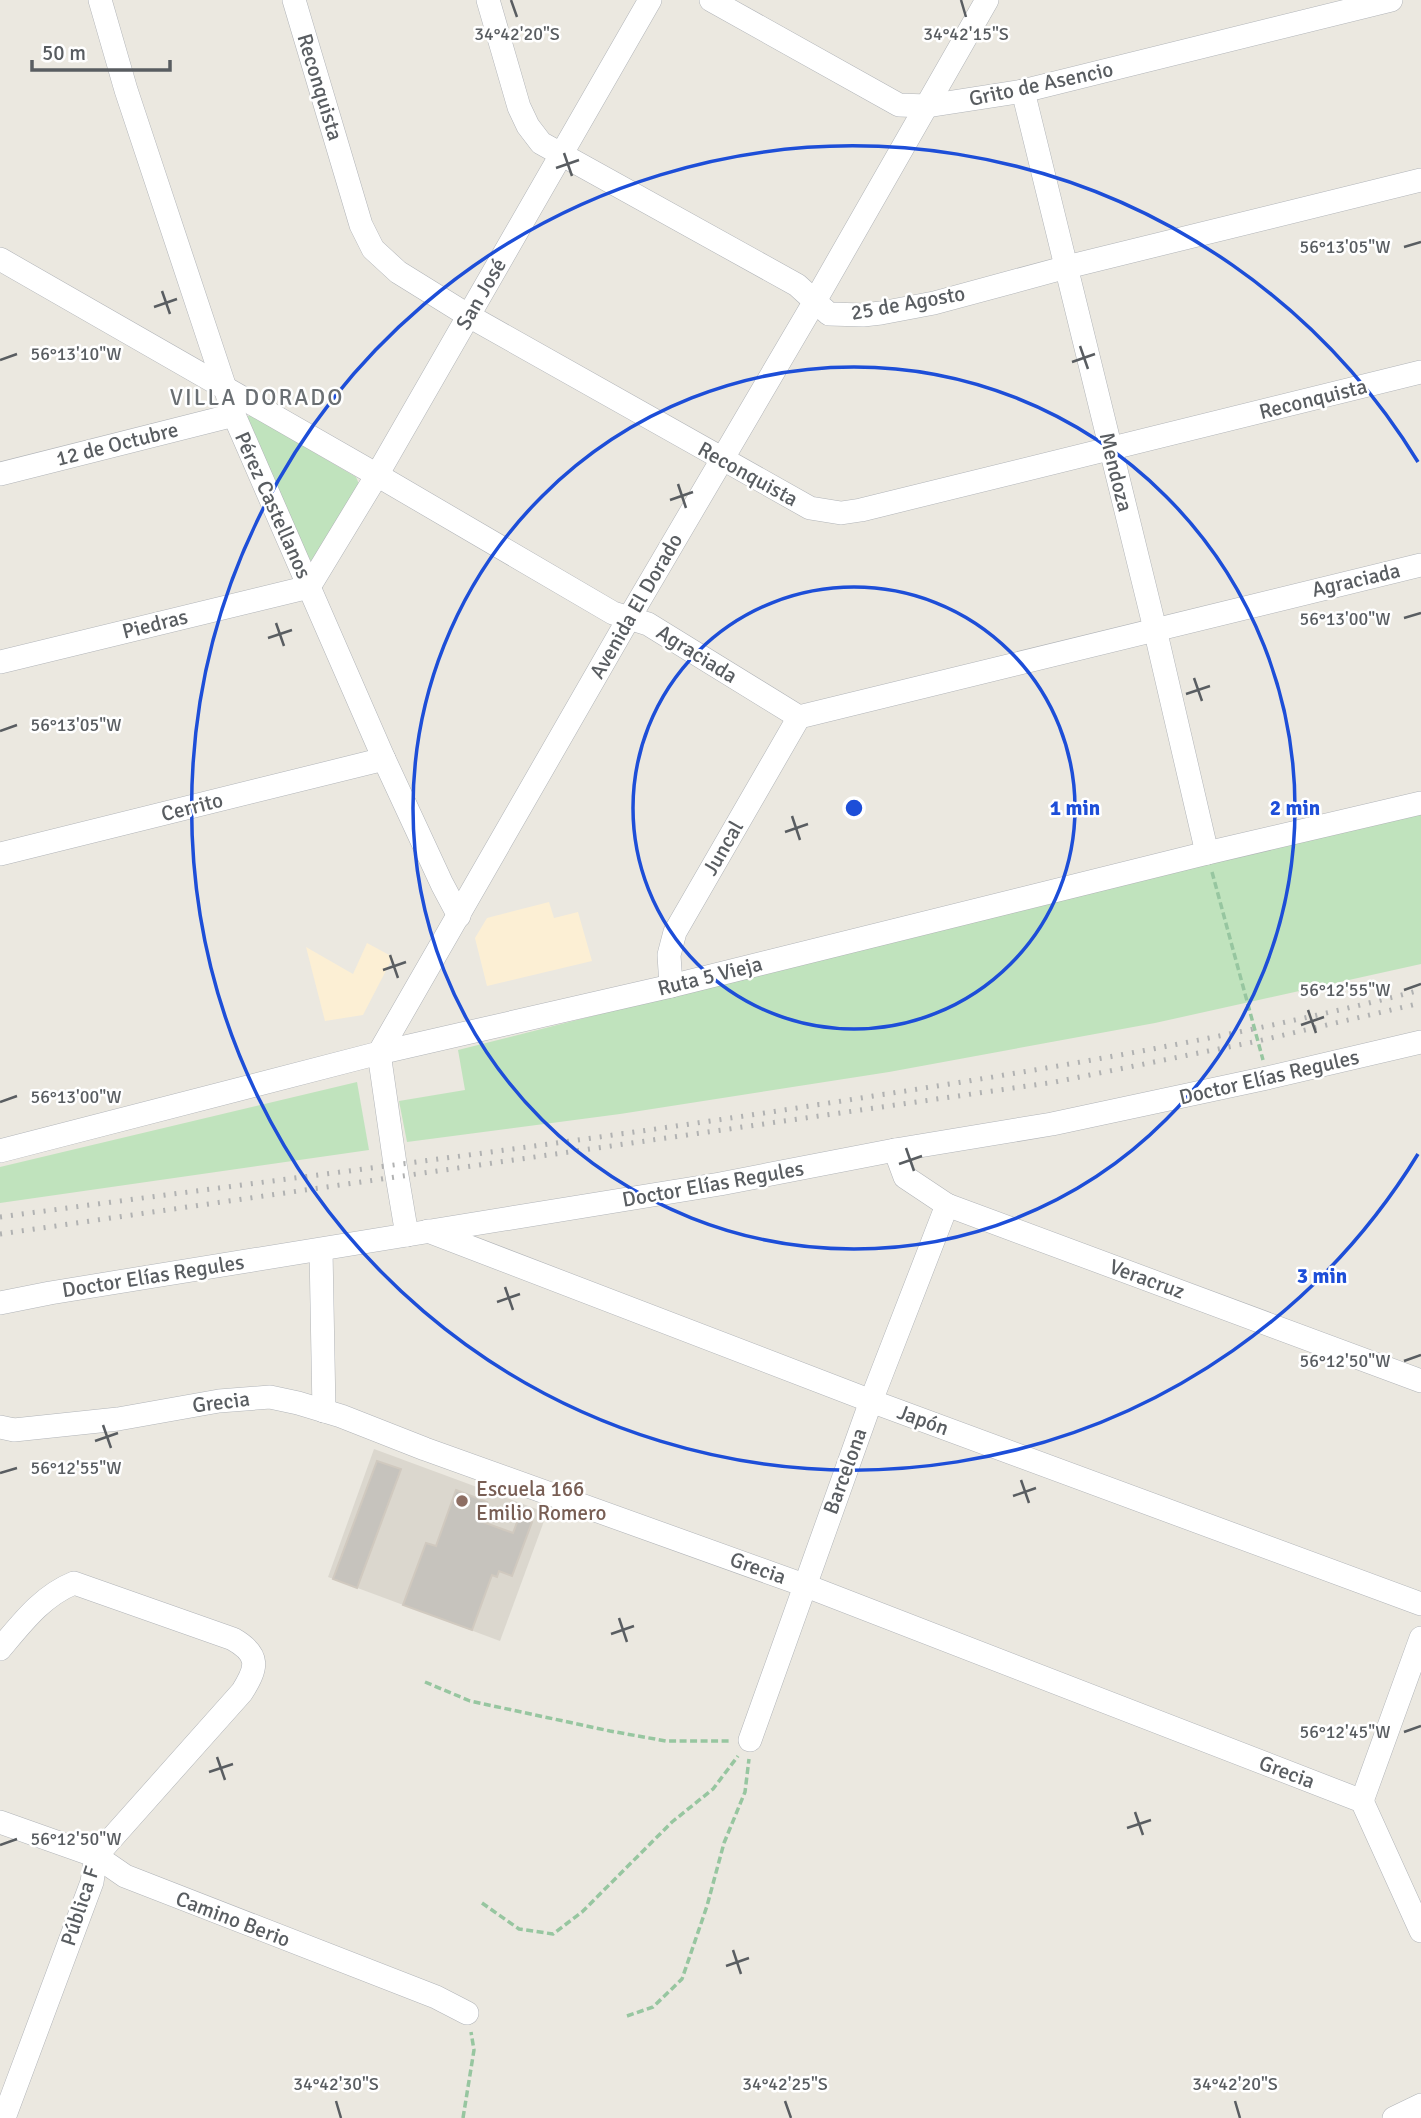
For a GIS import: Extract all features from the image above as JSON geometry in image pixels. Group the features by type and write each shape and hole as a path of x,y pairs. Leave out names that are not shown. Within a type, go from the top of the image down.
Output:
{"street":[{"name":"Pérez Castellanos","path":"100,0 125,90 234,415 384,759 459,916"},
{"name":"Reconquista","path":"294,0 367,238 378,255 398,272 469,316 810,508 841,513 861,510 1421,372"},
{"name":"25 de Agosto","path":"488,0 519,107 541,143 797,285 829,314 863,315 934,303 1067,267 1421,180"},
{"name":"San José","path":"309,587 377,475 650,0"},
{"name":"Grito de Asencio","path":"711,0 899,105 927,106 1023,91 1391,0"},
{"name":"Avenida El Dorado","path":"379,1053 987,0"},
{"name":"Mendoza","path":"1023,91 1207,853"},
{"name":"Agraciada","path":"0,259 613,613 648,624 799,717 1421,565"},
{"name":"12 de Octubre","path":"0,474 234,415"},
{"name":"Piedras","path":"0,662 309,587"},
{"name":"Juncal","path":"671,986 669,955 675,932 799,717"},
{"name":"Cerrito","path":"0,854 384,759"},
{"name":"Ruta 5 Vieja","path":"0,1151 379,1053 671,986 1207,853 1421,803"},
{"name":"Doctor Elías Regules","path":"0,1303 720,1184 895,1150 1052,1124 1421,1042"},
{"path":"379,1053 395,1164 417,1233"},
{"name":"Veracruz","path":"895,1150 905,1177 947,1205 1421,1381"},
{"name":"Barcelona","path":"750,1740 871,1401 947,1205"},
{"name":"Japón","path":"417,1233 1421,1604"},
{"path":"321,1250 324,1411"},
{"name":"Grecia","path":"0,1427 14,1430 118,1419 219,1401 270,1396 324,1411 804,1585 1362,1801"},
{"name":"Pública F","path":"0,1649 38,1605 61,1588 74,1583 233,1639 246,1646 254,1658 253,1674 242,1692 96,1856 92,1881 4,2118"},
{"path":"1421,1638 1362,1801 1415,1904 1421,1931"},
{"name":"Camino Berio","path":"0,1822 96,1856 125,1877 436,1997 467,2013"},
{"path":"1394,2118 1421,2105"}],"path":[{"path":"1207,853 1267,1078"},
{"path":"425,1682 470,1701 666,1741 750,1740"},
{"path":"482,1903 519,1929 552,1934 582,1912 671,1822 713,1789 750,1740"},
{"path":"626,2016 653,2007 682,1979 707,1906 724,1843 745,1792 750,1740"},
{"path":"463,2118 474,2050 467,2013"}],"shaded area":[{"path":"549,902 554,918 578,912 592,961 487,986 475,938 487,918"},
{"path":"367,943 393,957 363,1015 325,1021 306,947 353,974"},
{"path":"374,1449 547,1513 500,1641 328,1577"}],"green space":[{"path":"250,415 356,477 359,484 315,559 309,561 247,417"},
{"path":"1421,807 1421,964 1155,1023 889,1072 620,1114 407,1142 399,1101 465,1090 458,1050"},
{"path":"357,1082 369,1150 0,1203 0,1167"}],"building":[{"path":"377,1461 401,1469 357,1588 333,1579"},
{"path":"456,1490 487,1502 480,1521 513,1533 519,1517 532,1522 512,1576 499,1571 497,1577 492,1575 472,1630 403,1605 426,1543 436,1546"}],"railway":[{"path":"0,1217 542,1145 937,1086 1215,1037 1421,990"},
{"path":"0,1234 1055,1082 1258,1041 1421,1003"}],"place":[{"name":"Escuela 166 Emilio Romero","path":"462,1501"}],"district":[{"name":"VILLA DORADO","path":"257,397"}]}
